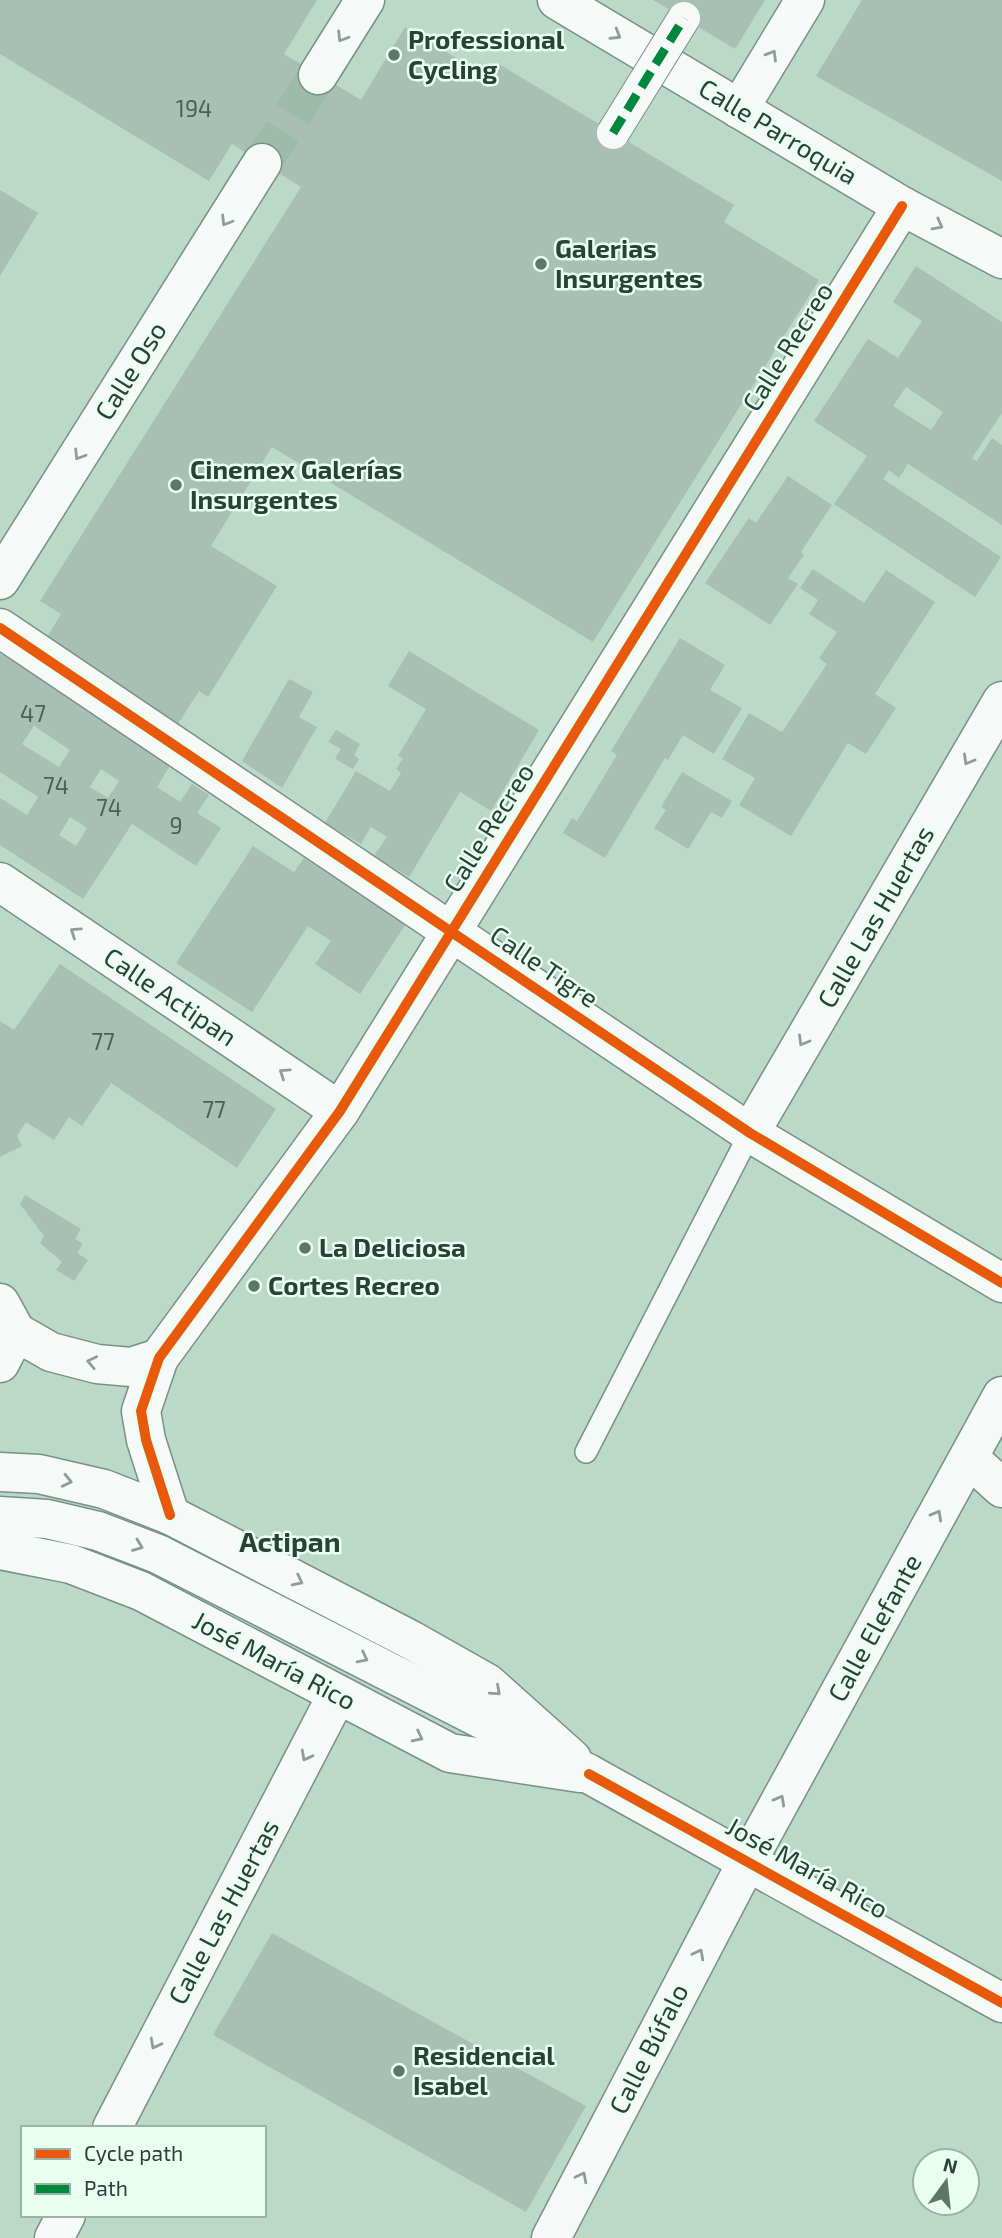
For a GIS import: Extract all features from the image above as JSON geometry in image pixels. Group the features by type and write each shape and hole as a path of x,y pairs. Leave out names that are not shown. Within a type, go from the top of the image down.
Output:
{"main road":[{"path":"318,75 365,0"},
{"name":"Calle Parroquia","path":"557,0 902,206 1002,259"},
{"path":"739,109 805,0"},
{"name":"Calle Oso","path":"0,580 262,163"},
{"name":"Calle Recreo","path":"170,1514 146,1440 141,1411 159,1358 340,1111 902,206"},
{"name":"Calle Tigre","path":"0,628 750,1133 1002,1283"},
{"name":"Calle Las Huertas","path":"750,1133 1002,701"},
{"name":"Calle Actipan","path":"0,882 340,1111"},
{"path":"5,1332 51,1352 97,1364 131,1367 159,1358"},
{"name":"Calle Elefante","path":"748,1860 1002,1396"},
{"path":"969,1458 1002,1488"},
{"name":"José María Rico","path":"0,1472 39,1474 104,1489 170,1514 411,1640 487,1683 589,1774 1002,2003"},
{"path":"2,1546 60,1522 98,1531 158,1554 589,1774"},
{"name":"José María Rico","path":"2,1546 71,1564 141,1591 450,1753 589,1774"},
{"name":"Calle Las Huertas","path":"112,2126 337,1695"},
{"name":"Calle Búfalo","path":"551,2238 748,1860"},
{"path":"54,2238 65,2217"}],"street":[{"path":"613,133 684,18"}],"lane":[{"path":"586,1452 750,1133"}],"building":[{"path":"0,0 317,0 284,54 361,100 405,27 491,79 499,64 734,205 724,222 819,280 593,642 272,447 211,546 277,586 208,697 199,691 178,724 44,642 61,614 40,601 301,187 232,144 209,181 0,54"},
{"path":"653,0 765,0 735,49"},
{"path":"862,0 1002,0 1002,181 816,76"},
{"path":"0,190 38,213 0,276"},
{"path":"916,266 1002,322 1002,413 972,458 977,461 992,438 1002,445 1002,525 908,464 899,478 889,470 883,479 1001,557 975,597 834,504 867,456 814,421 868,339 898,358 922,321 893,302","holes":["906,387 943,412 931,430 893,406"]},
{"path":"788,476 832,505 801,552 804,555 788,578 798,584 770,625 705,583 749,518 756,523"},
{"path":"813,569 864,603 886,570 935,602 875,694 896,708 866,754 848,743 791,836 739,805 755,778 722,759 749,713 782,732 827,664 819,658 837,632 809,614 818,600 800,588"},
{"path":"680,638 725,665 710,690 742,708 714,754 683,735 668,760 665,758 605,858 563,833 572,818 577,821 617,755 611,751"},
{"path":"409,651 539,730 491,811 460,792 409,877 374,856 387,837 371,827 361,844 325,823 356,771 390,791 401,773 396,769 403,758 398,756 426,709 388,686"},
{"path":"0,653 171,764 157,787 180,802 192,784 209,795 197,813 221,828 196,866 132,824 83,899 0,845 0,798 27,815 38,797 0,772","holes":["34,726 70,750 59,767 22,744","101,769 119,781 108,798 90,787","70,817 87,828 76,846 59,835"]},
{"path":"289,679 313,692 299,717 317,727 282,788 242,761"},
{"path":"336,730 360,744 354,755 359,759 353,769 335,759 341,749 328,742"},
{"path":"682,772 732,801 722,818 711,812 688,849 654,828 666,810 661,807"},
{"path":"253,846 294,872 304,858 406,924 360,994 315,964 331,941 308,926 252,1012 176,963"},
{"path":"60,964 276,1109 237,1168 111,1083 82,1126 69,1117 54,1140 26,1122 17,1136 22,1146 0,1157 0,1021 14,1030"},
{"path":"25,1195 81,1229 75,1239 83,1244 77,1253 88,1260 74,1281 56,1270 62,1262 40,1243 44,1236 20,1204"},
{"name":"Residencial Isabel","path":"272,1933 586,2106 526,2212 213,2035"}],"tunnel":[{"path":"262,163 318,75"}],"marked path":[{"path":"613,133 684,18"}],"cycle path":[{"path":"170,1515 146,1440 141,1411 159,1358 340,1111 902,206"},
{"path":"0,628 750,1133 1002,1283"},
{"path":"589,1774 1002,2003"}],"place":[{"name":"Professional Cycling","path":"394,55"},
{"name":"Galerias Insurgentes","path":"541,264"},
{"name":"Cinemex Galerías Insurgentes","path":"176,485"},
{"name":"La Deliciosa","path":"305,1248"},
{"name":"Cortes Recreo","path":"254,1286"},
{"name":"Residencial Isabel","path":"399,2071"}],"district":[{"name":"Actipan","path":"290,1542"}]}
